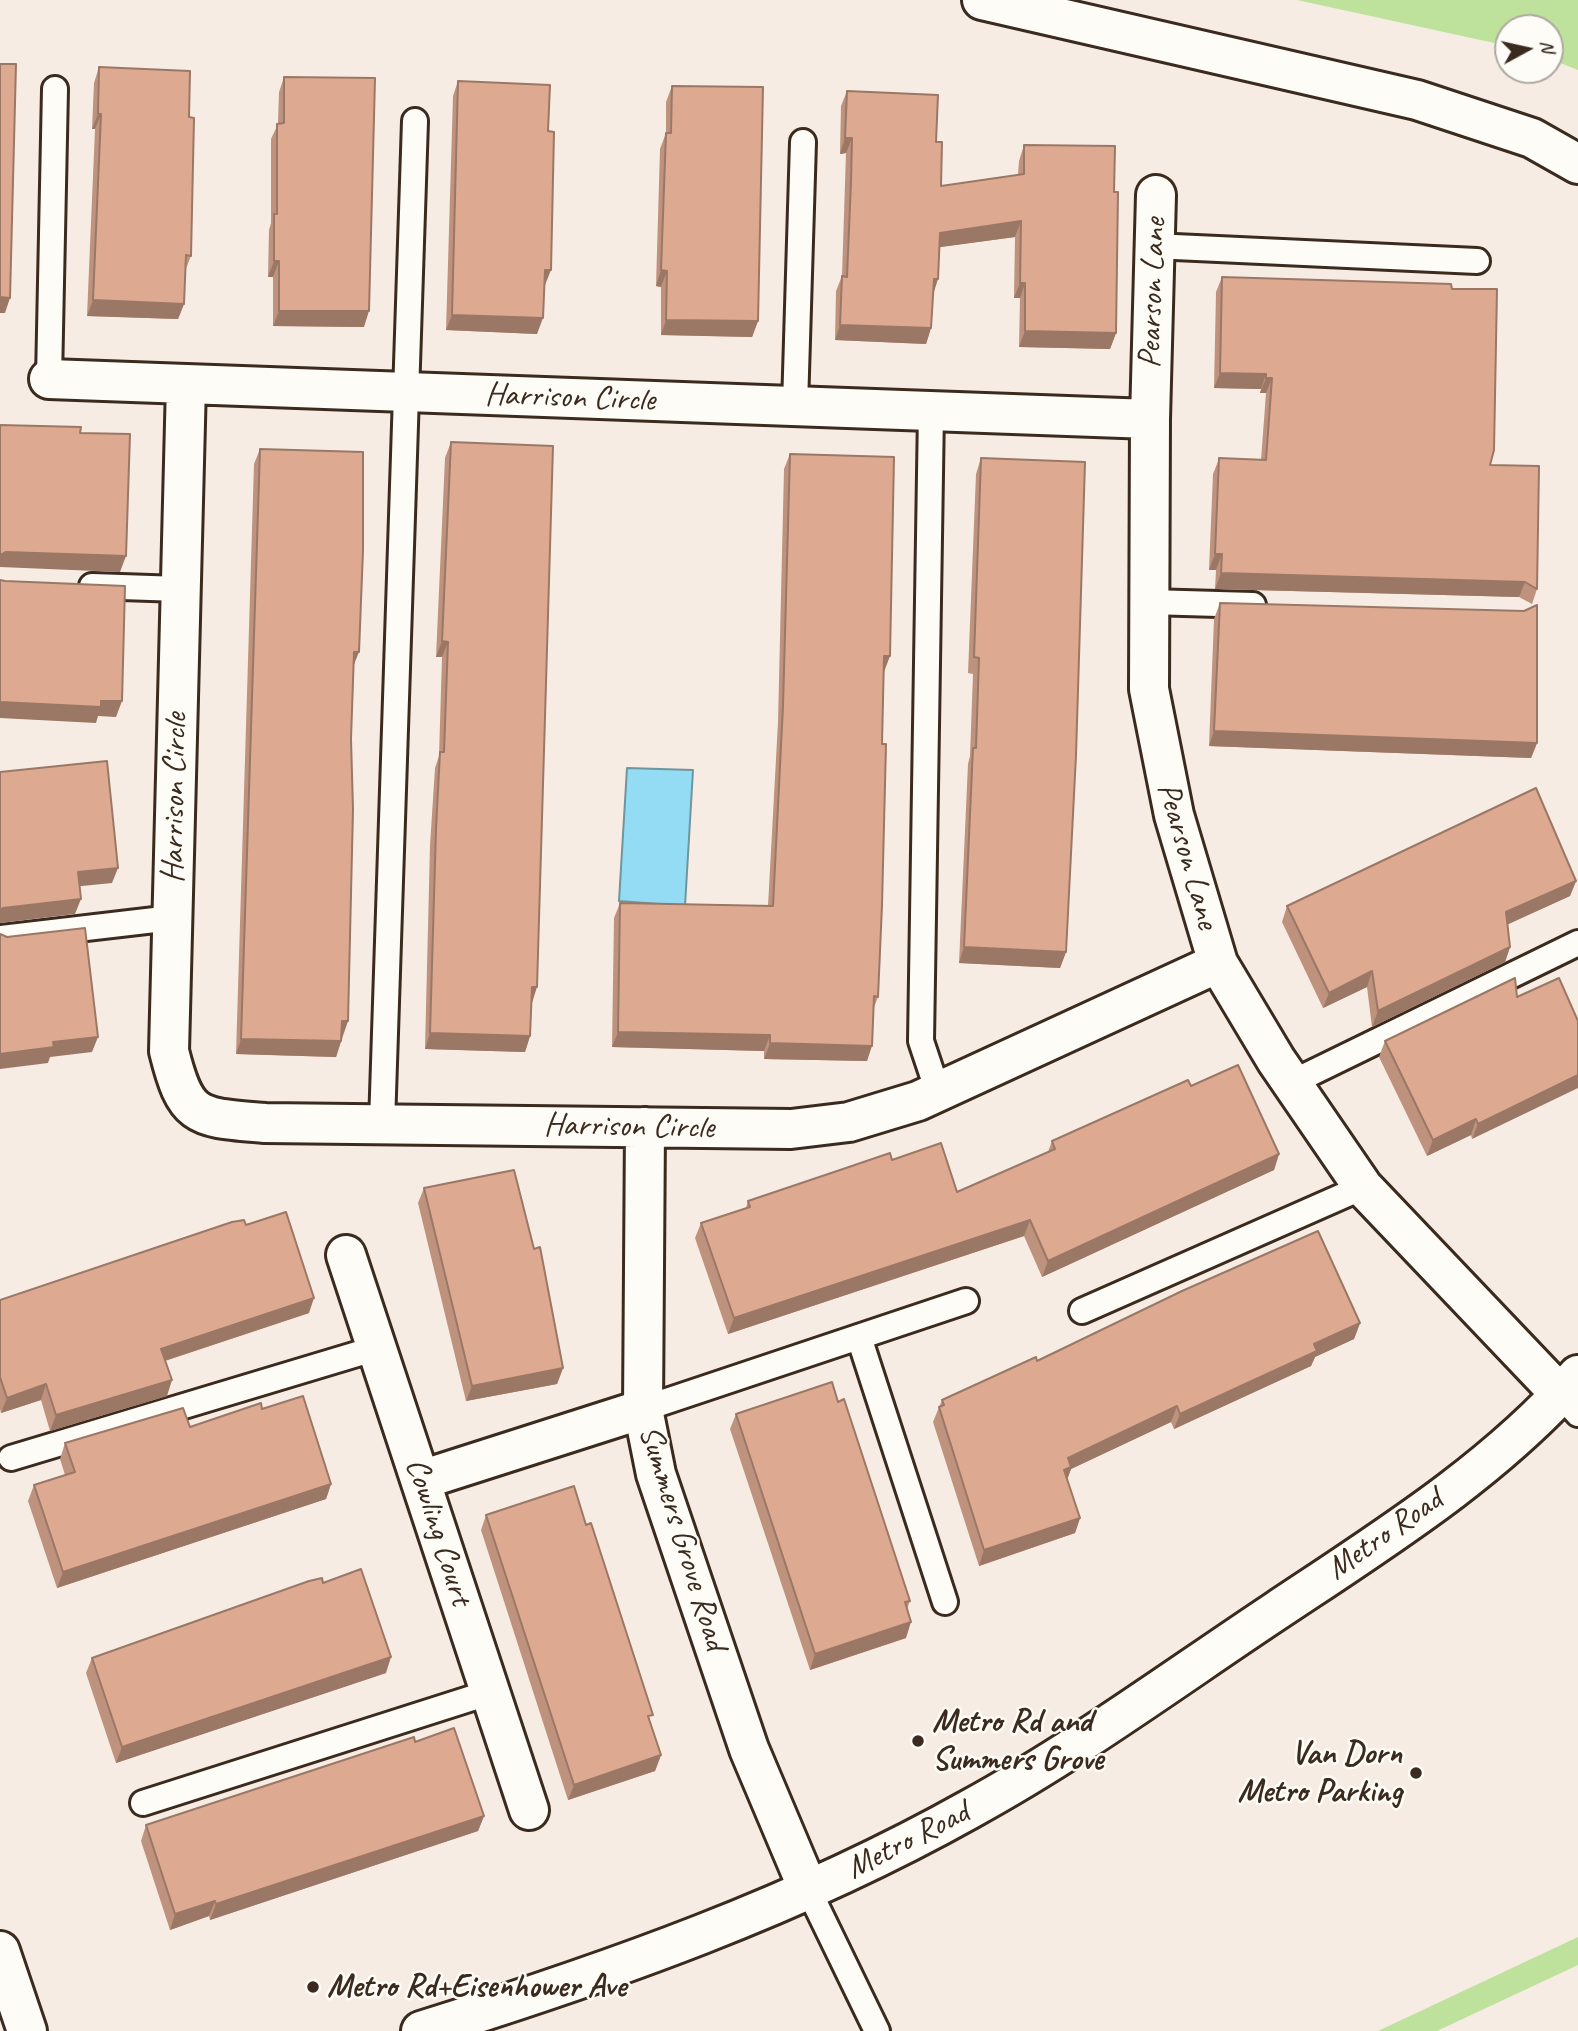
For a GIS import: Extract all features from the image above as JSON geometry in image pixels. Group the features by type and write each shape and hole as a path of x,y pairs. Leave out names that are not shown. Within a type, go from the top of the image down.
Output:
{"street":[{"path":"982,0 1417,100 1532,138 1578,164"},
{"name":"Pearson Lane","path":"1156,195 1150,419 1149,689 1160,757 1174,815 1218,963 1235,995 1291,1083 1363,1188 1572,1395"},
{"path":"49,379 186,384"},
{"name":"Harrison Circle","path":"1150,419 186,384 169,1051 179,1091 196,1113 264,1122 791,1129 849,1122 938,1091 1218,963"},
{"name":"Summers Grove Road","path":"645,1127 643,1409 656,1474 749,1749 809,1891"},
{"name":"Cowling Court","path":"346,1255 529,1810"},
{"name":"Metro Road","path":"421,2031 555,1989 717,1929 809,1891 973,1808 1102,1726 1407,1523 1572,1395"},
{"path":"421,1480 643,1409"},
{"path":"0,1951 27,2031"}],"lane":[{"path":"49,379 55,89"},
{"path":"383,1124 415,121"},
{"path":"795,406 803,142"},
{"path":"1153,246 1476,261"},
{"path":"932,411 920,1041 938,1091"},
{"path":"69,585 180,589"},
{"path":"1149,602 1272,605"},
{"path":"0,937 172,918"},
{"path":"1291,1083 1578,943"},
{"path":"1082,1311 1363,1188"},
{"path":"643,1409 966,1301"},
{"path":"859,1337 945,1602"},
{"path":"11,1458 377,1348"},
{"path":"143,1803 491,1692"},
{"path":"809,1891 877,2031"}],"green space":[{"path":"1297,0 1578,0 1578,70 1564,64 1564,14 1494,14 1494,43"},
{"path":"1578,1937 1578,1965 1437,2031 1378,2031"}],"water":[{"path":"627,768 693,770 685,906 619,901"}],"building":[{"path":"0,64 16,64 10,298 0,297"},
{"path":"99,67 190,71 189,117 194,118 191,256 186,255 184,304 93,300 101,114 98,114"},
{"path":"284,77 375,78 369,311 279,311 279,261 274,261 274,214 277,214 277,124 284,123"},
{"path":"458,81 550,85 548,131 554,132 551,270 545,270 543,318 452,315"},
{"path":"672,86 763,87 758,321 666,320 667,271 661,270 666,133 671,133"},
{"path":"847,91 938,95 936,142 942,142 941,186 1024,174 1024,145 1115,146 1114,192 1118,192 1116,333 1025,331 1025,283 1020,283 1021,221 940,233 938,279 934,279 931,328 840,325 842,276 847,277 851,182 852,138 845,138"},
{"path":"1222,277 1451,284 1452,289 1497,289 1494,450 1490,465 1539,466 1537,589 1525,582 1221,573 1222,554 1215,554 1219,458 1266,460 1272,378 1266,378 1266,374 1220,373"},
{"path":"0,425 81,427 80,433 130,434 126,556 6,552 0,555"},
{"path":"451,442 553,446 537,987 532,987 530,1036 430,1033 436,829 440,752 444,752 448,642 442,641"},
{"path":"260,449 363,452 359,652 354,652 351,739 353,809 348,1021 342,1021 341,1041 241,1039"},
{"path":"790,454 894,457 890,656 884,656 882,744 886,744 882,905 878,997 874,996 872,1046 770,1043 770,1035 618,1032 620,903 773,906 783,706"},
{"path":"981,458 1085,462 1076,755 1066,952 964,947 973,748 976,748 979,658 974,657"},
{"path":"0,580 125,586 122,701 101,701 101,707 0,702"},
{"path":"1220,603 1524,611 1537,605 1537,743 1214,731"},
{"path":"107,761 118,868 78,872 81,899 0,910 0,772"},
{"path":"1536,788 1576,881 1506,912 1510,947 1378,1011 1372,971 1329,993 1287,906"},
{"path":"85,928 98,1037 53,1042 54,1047 0,1054 0,934 7,937"},
{"path":"1515,978 1517,997 1559,978 1578,1021 1578,1075 1478,1124 1476,1119 1433,1140 1385,1041"},
{"path":"1238,1065 1279,1154 1048,1261 1030,1220 734,1318 701,1223 750,1207 748,1201 890,1153 892,1160 941,1143 957,1192 1055,1149 1052,1141 1188,1080 1191,1086"},
{"path":"514,1170 534,1249 540,1247 563,1368 472,1386 424,1188"},
{"path":"286,1212 314,1298 161,1349 172,1380 56,1415 46,1384 7,1398 0,1377 0,1300 232,1222 244,1220 246,1225"},
{"path":"1318,1231 1360,1323 1314,1344 1317,1351 1180,1414 1177,1406 1068,1458 1071,1467 1064,1470 1080,1518 984,1550 939,1407 944,1405 942,1400 1036,1357 1037,1361 1182,1291"},
{"path":"832,1382 838,1402 844,1399 910,1601 905,1602 911,1622 815,1654 736,1414"},
{"path":"303,1396 331,1484 63,1572 34,1485 75,1472 65,1443 183,1408 190,1427 261,1403 262,1409"},
{"path":"574,1486 586,1525 591,1523 653,1715 648,1716 661,1755 574,1785 486,1515"},
{"path":"361,1569 391,1657 122,1747 92,1658 309,1581 322,1578 323,1583"},
{"path":"454,1728 484,1816 216,1904 215,1901 175,1914 146,1825 414,1737 415,1742"}],"place":[{"name":"Metro Rd and Summers Grove","path":"918,1741"},
{"name":"Van Dorn Metro Parking","path":"1416,1773"},
{"name":"Metro Rd+Eisenhower Ave","path":"313,1987"}]}
